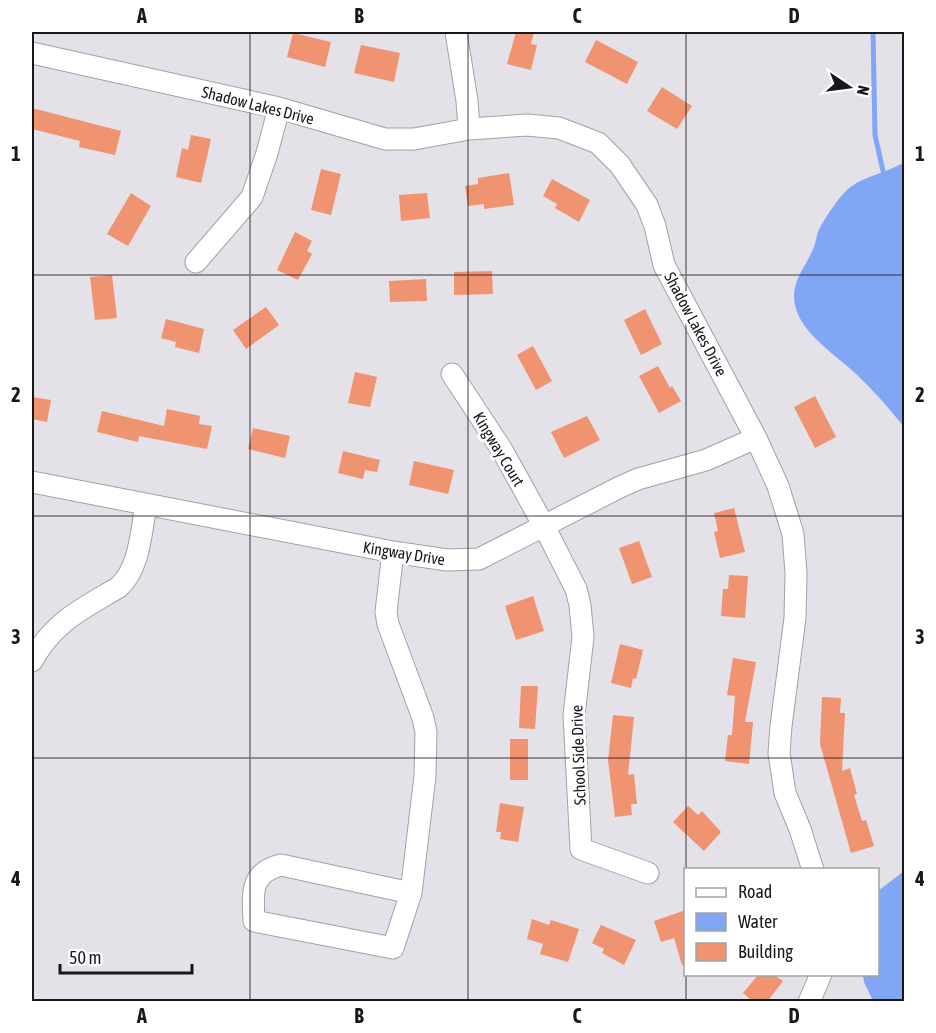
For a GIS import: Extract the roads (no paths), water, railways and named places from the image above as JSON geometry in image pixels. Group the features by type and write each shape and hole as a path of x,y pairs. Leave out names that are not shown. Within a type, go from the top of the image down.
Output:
{"street":[{"path":"456,32 469,129"},
{"name":"Shadow Lakes Drive","path":"32,53 279,108 384,139 414,139 469,129 527,125 558,128 598,143 620,165 647,205 655,226 664,265 756,438 778,486 793,534 796,573 795,618 779,753 785,793 812,868"},
{"path":"196,262 252,197 279,108"},
{"name":"Kingway Court","path":"452,374 502,450 544,526"},
{"name":"Kingway Drive","path":"32,482 393,552 467,561 493,553 638,479 706,460 756,438"},
{"path":"34,654 56,627 69,616 119,587 126,580 136,559 146,505"},
{"name":"School Side Drive","path":"544,526 576,589 582,622 583,654 574,715 581,849 648,873"},
{"path":"393,552 386,612 388,624 423,718 426,732 425,776 411,893 393,948 254,921 253,889 259,876 270,868 281,865 411,893"},
{"path":"809,1002 821,976"}],"water":[{"path":"904,162 904,427 868,386 807,329 795,307 794,295 796,283 814,247 817,234 840,198 847,190 861,181"},
{"path":"904,871 904,1001 873,1001 864,982 863,976 879,976 879,890"}],"waterway":[{"path":"873,32 875,135 883,171"}]}
